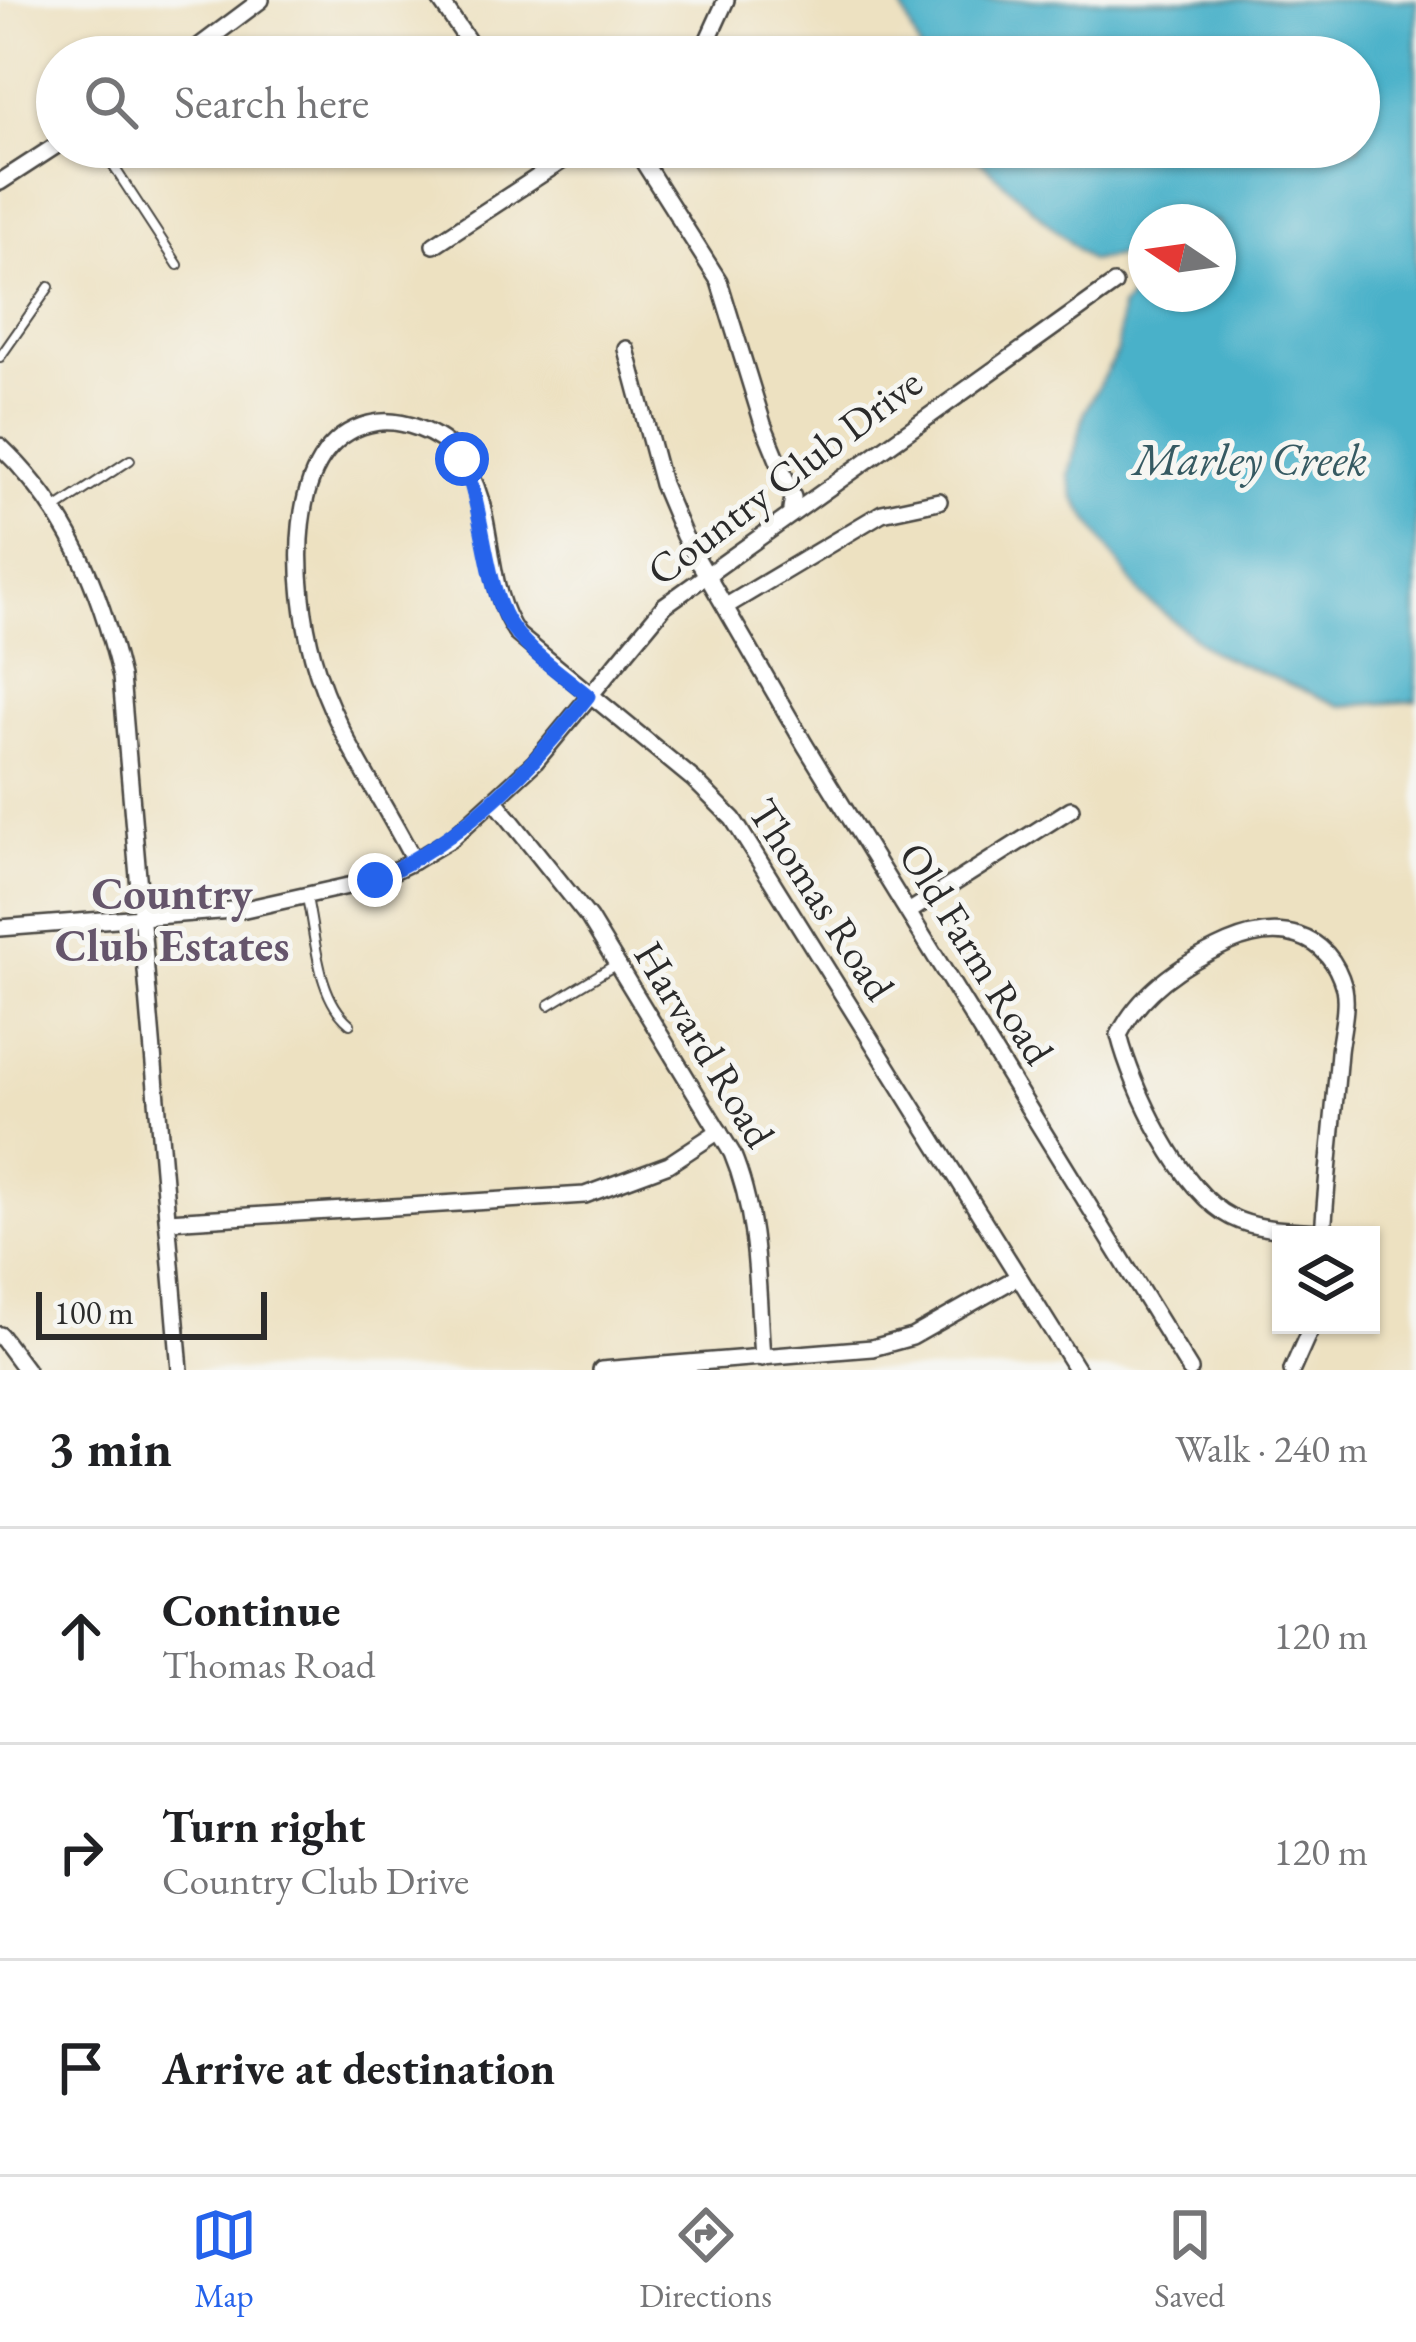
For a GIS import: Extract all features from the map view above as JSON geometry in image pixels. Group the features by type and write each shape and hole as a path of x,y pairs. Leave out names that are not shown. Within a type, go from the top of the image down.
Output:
{"street":[{"path":"213,36 261,0"},
{"path":"440,0 465,36"},
{"path":"710,36 726,0"},
{"path":"0,182 36,159"},
{"path":"434,245 551,168"},
{"path":"652,168 719,273 763,424 794,497 791,510"},
{"name":"Country Club Drive","path":"0,928 244,909 375,880 414,861 496,802 665,605 706,571 1114,284"},
{"name":"Old Farm Road","path":"626,349 662,484 706,571 805,745 1190,1370"},
{"name":"Thomas Road","path":"414,861 313,658 300,583 305,491 322,454 368,424 400,422 447,444 471,479 504,616 518,635 693,779 733,819 1077,1370"},
{"path":"0,446 57,508 107,617 121,677 180,1370"},
{"path":"728,605 882,513 939,501"},
{"name":"Harvard Road","path":"496,802 544,857 616,964 719,1131 746,1186 762,1358"},
{"path":"910,911 1070,809"},
{"path":"1258,932 1306,936 1321,947 1345,992 1323,1233 1262,1228 1215,1208 1189,1177 1130,1079 1119,1035 1131,1011 1156,986 1258,932"},
{"path":"168,1221 585,1195 669,1164 719,1131"},
{"path":"601,1370 872,1348 912,1337 1016,1278"},
{"path":"1292,1370 1308,1334"},
{"path":"0,1335 26,1370"}],"lane":[{"path":"115,168 178,265"},
{"path":"0,357 50,287"},
{"path":"57,508 130,460"},
{"path":"307,898 328,993 338,1014 350,1024"},
{"path":"550,1005 616,964"}],"water":[{"name":"Marley Creek","path":"899,0 1416,0 1416,701 1341,706 1212,652 1140,594 1074,498 1069,475 1085,411 1117,352 1121,308 1128,299 1128,312 1236,312 1236,204 1128,204 1128,255 1090,261 988,168 1380,168 1380,36 914,36"}],"district":[{"name":"Country Club Estates","path":"172,919"}],"route":[{"path":"375,880 451,839 496,802 588,696 518,635 504,616 485,528 462,459"}]}
